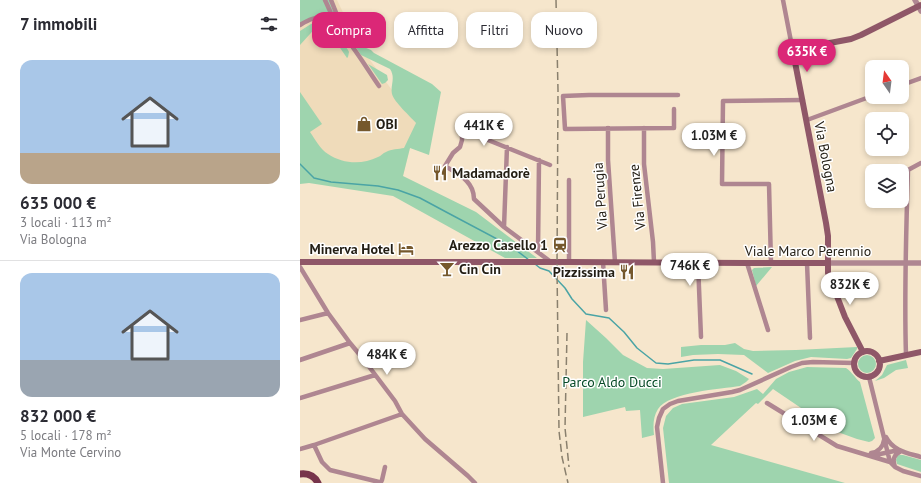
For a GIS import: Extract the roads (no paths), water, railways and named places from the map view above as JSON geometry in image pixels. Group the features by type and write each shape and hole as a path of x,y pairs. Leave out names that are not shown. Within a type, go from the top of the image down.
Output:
{"main road":[{"path":"794,57 798,50 803,48 851,39 920,8"},
{"name":"Via Bologna","path":"794,57 826,223 828,236 828,273 845,317 863,352"},
{"name":"Viale Marco Perennio","path":"300,262 827,263"},
{"path":"867,351 875,354 879,361 879,369 873,375 869,376 862,376 858,374 854,367 857,356 867,351"},
{"path":"879,361 921,352"},
{"path":"301,474 312,475 318,483"}],"street":[{"path":"325,0 330,12"},
{"path":"331,0 336,12"},
{"path":"783,0 794,57"},
{"path":"915,0 920,8"},
{"path":"300,25 312,19"},
{"path":"353,48 379,86"},
{"path":"909,82 921,78"},
{"path":"674,109 674,128 565,129 563,96 678,95"},
{"path":"807,120 865,99"},
{"path":"771,263 769,184 722,184 723,101 803,100"},
{"name":"Via Perugia","path":"608,128 608,160 615,262"},
{"name":"Via Firenze","path":"644,128 644,164 654,262"},
{"path":"550,165 468,132 462,132 460,147 453,153 445,166 466,179 474,193 474,199 504,227 551,262"},
{"path":"504,227 507,147"},
{"path":"538,160 538,252"},
{"path":"906,355 905,263 908,170 921,163"},
{"path":"569,180 569,262"},
{"path":"603,262 606,310"},
{"path":"698,263 701,337"},
{"path":"747,263 768,330"},
{"path":"807,263 810,338"},
{"name":"Viale Marco Perennio","path":"827,263 921,263"},
{"path":"300,267 328,313 395,401 402,414 425,439 475,483"},
{"path":"300,320 328,313"},
{"path":"300,360 350,343"},
{"path":"663,483 657,427 663,409 670,404 678,401 740,390 802,363 854,363"},
{"path":"300,398 375,375"},
{"path":"869,376 890,462"},
{"path":"767,403 837,446 890,462 895,467 903,471 921,476"},
{"path":"300,449 402,414"},
{"path":"884,434 887,440 901,451"},
{"path":"869,455 881,448 884,434"},
{"path":"314,445 322,462 330,470 380,482 382,480 385,467"},
{"path":"895,467 893,462 895,456 901,451"},
{"path":"869,455 901,451 921,457"}],"waterway":[{"path":"300,164 314,178 331,182 378,186 398,190 420,198 512,247 529,260"},
{"path":"535,264 540,268 549,271 586,314 609,318 624,332 637,348 656,363 668,364 694,360 720,360 752,374"}],"railway":[{"path":"556,0 558,90 557,268 559,431 562,457 568,483"},
{"path":"567,333 565,428 569,467"}],"place":[{"name":"OBI","path":"364,124"},
{"name":"Madamadorè","path":"440,173"},
{"name":"Arezzo Casello 1","path":"560,245"},
{"name":"Minerva Hotel","path":"406,249"},
{"name":"Cin Cin","path":"447,269"},
{"name":"Pizzissima","path":"627,272"}],"park label":[{"name":"Parco Aldo Ducci","path":"612,382"}]}
